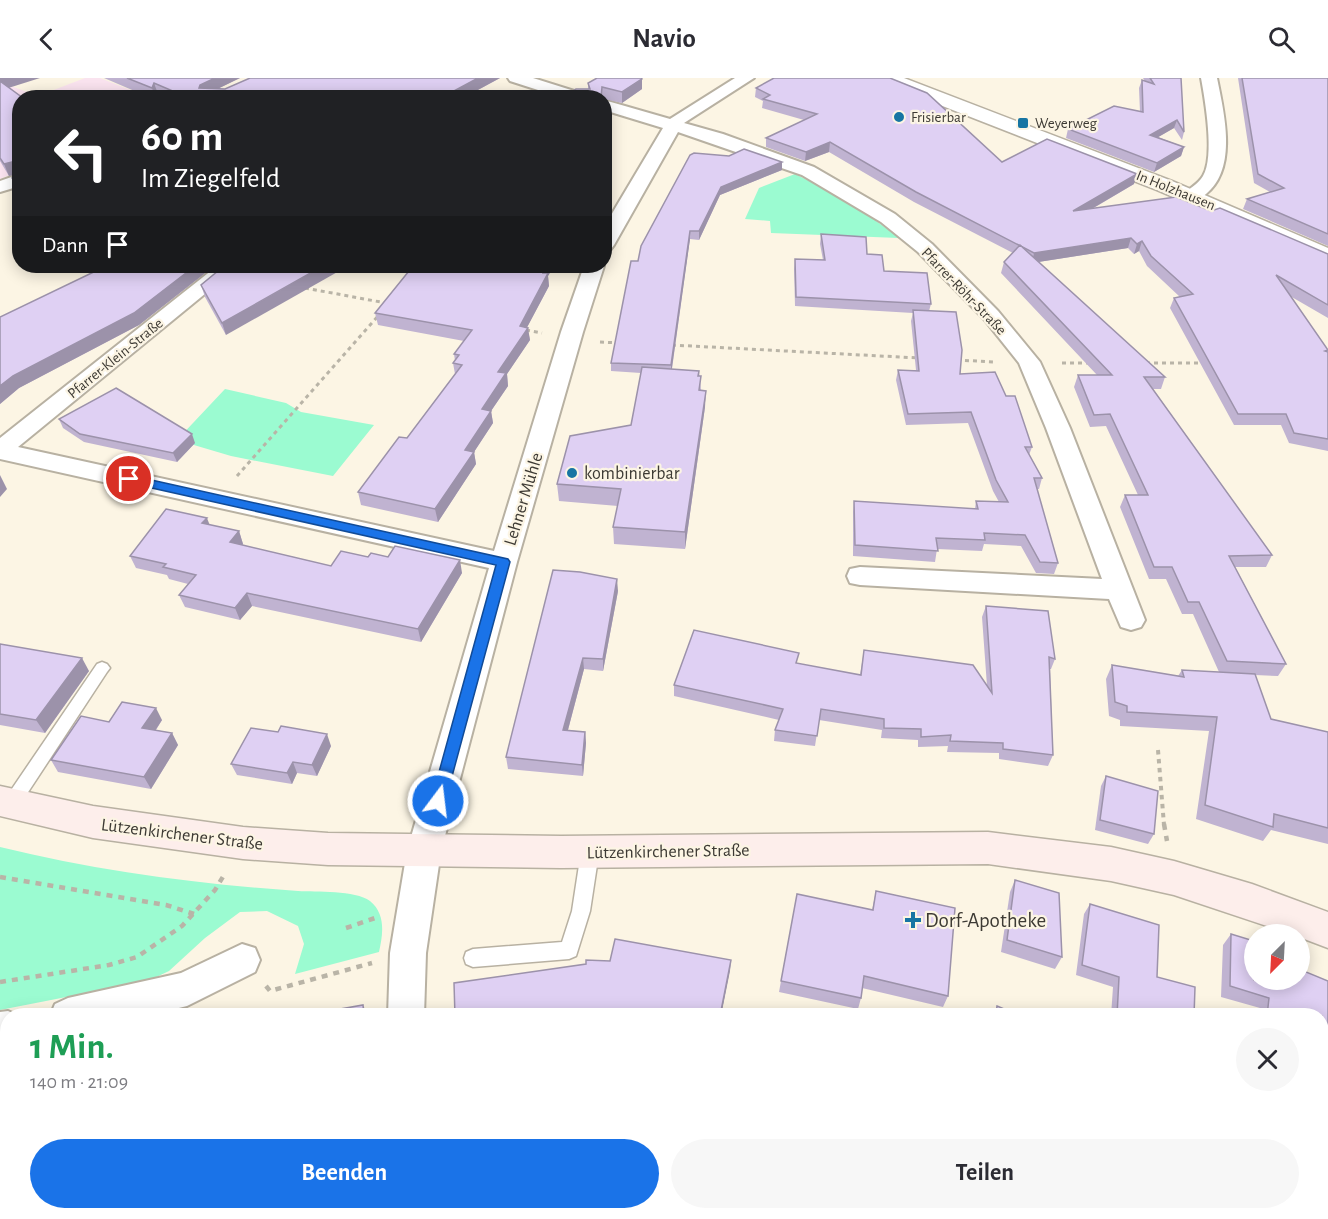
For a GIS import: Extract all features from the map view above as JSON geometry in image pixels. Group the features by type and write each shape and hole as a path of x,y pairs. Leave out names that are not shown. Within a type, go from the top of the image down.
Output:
{"main road":[{"name":"Lützenkirchener Straße","path":"6,802 93,822 243,843 328,849 590,852 988,849 1111,864 1174,878 1252,902 1328,930"}],"street":[{"path":"612,231 673,125 680,118 746,78"},
{"name":"In Holzhausen","path":"886,78 1192,196 1328,257"},
{"path":"1192,196 1208,183 1215,171 1215,125 1209,78"},
{"path":"516,85 533,83 555,90"},
{"name":"Pfarrer-Röhr-Straße","path":"612,107 764,154 808,171 888,218 925,248 991,315 1029,362 1058,428 1131,620"},
{"name":"Pfarrer-Klein-Straße","path":"0,451 220,273"},
{"name":"Lehner Mühle","path":"406,1008 408,953 424,850 504,562 570,338 592,273"},
{"path":"0,451 504,562"},
{"path":"860,576 1119,590"},
{"path":"103,1008 187,989 242,960"}],"lane":[{"path":"6,802 102,668"},
{"path":"473,958 569,950 581,911 590,852"}],"path":[{"path":"216,498 389,304 296,286"},
{"path":"525,330 570,338 622,343"},
{"path":"670,345 929,358"},
{"path":"952,360 1094,363"},
{"path":"1141,363 1211,363"},
{"path":"1158,750 1161,805 1174,878"},
{"path":"0,982 109,964 137,957 183,926 215,890 243,843"},
{"path":"0,877 166,905 194,914"},
{"path":"242,960 270,991 408,953"}],"shaded area":[{"path":"85,78 100,78 130,90 54,90"},
{"path":"0,82 22,90 12,90 12,174 0,179"}],"green space":[{"path":"795,174 848,203 899,238 771,233 770,221 745,219 759,188"},
{"path":"225,389 286,403 301,412 374,425 333,476 231,456 177,440"},
{"path":"0,847 73,863 148,875 223,885 355,895 370,901 381,918 379,952 295,974 304,944 298,926 267,911 240,912 205,938 169,971 148,981 10,1008 0,1008"}],"building":[{"path":"127,78 215,78 200,85 199,88 225,89 250,78 478,78 456,90 170,90 154,83 152,88"},
{"path":"597,78 642,79 622,92 602,87 602,90 574,90 590,89 588,83"},
{"path":"774,78 890,78 927,93 1002,162 1047,139 1137,174 1073,211 1176,197 1211,211 1220,208 1328,254 1328,305 1276,275 1328,350 1325,351 1328,352 1328,439 1294,433 1286,414 1238,414 1174,298 1193,294 1151,256 1142,241 1137,244 1131,238 1034,253 916,192 830,142 806,152 766,138 817,114 763,99 770,95 756,88"},
{"path":"1150,78 1181,78 1184,132 1177,120 1150,135 1184,147 1157,163 1068,129 1114,106 1143,112 1142,80 1154,84"},
{"path":"1242,78 1328,78 1328,234 1247,199 1284,188 1258,174"},
{"path":"0,81 12,90 12,162 4,164 0,158"},
{"path":"744,149 782,162 721,187 699,231 690,231 671,365 611,363 631,261 638,261 641,246 690,155 694,153 729,156"},
{"path":"821,234 866,237 867,254 882,255 884,271 927,273 931,304 796,297 795,259 825,260"},
{"path":"1020,245 1165,377 1144,377 1272,555 1229,556 1286,664 1227,661 1199,602 1188,602 1172,567 1154,567 1125,495 1148,495 1110,414 1094,415 1078,375 1112,375 1004,262"},
{"path":"92,273 186,273 134,313 13,376 0,386 0,317"},
{"path":"216,273 311,273 222,323 201,285"},
{"path":"407,273 548,273 520,326 528,328 498,372 506,373 482,409 491,411 465,450 474,452 435,509 358,492 399,437 407,438 462,365 453,363 459,355 454,354 472,330 375,313"},
{"path":"913,310 956,312 962,350 960,374 995,372 1006,396 1015,396 1032,447 1025,447 1042,478 1034,478 1058,563 1040,562 1025,535 984,533 985,540 936,538 938,551 855,545 854,501 978,509 976,501 1008,502 996,480 971,412 908,414 898,370 919,371"},
{"path":"642,367 699,371 698,376 701,376 699,390 706,391 685,532 613,527 621,489 557,484 570,436 631,425"},
{"path":"116,388 192,434 173,453 80,434 59,419"},
{"path":"166,509 207,518 202,523 239,531 230,542 331,566 341,551 368,557 371,553 388,557 395,546 460,560 418,629 247,593 235,608 179,595 196,575 163,567 166,564 130,556"},
{"path":"553,570 617,579 603,659 583,658 563,730 585,732 582,765 506,757"},
{"path":"986,606 1048,611 1055,659 1049,657 1053,755 1003,749 1003,743 950,741 951,735 921,737 921,729 884,728 884,719 821,709 817,736 775,730 783,709 674,685 694,630 799,653 796,663 861,675 864,650 973,665 992,693"},
{"path":"0,644 82,658 36,720 0,714"},
{"path":"1112,665 1184,677 1182,670 1255,674 1271,719 1328,732 1328,828 1274,814 1273,827 1205,805 1217,717 1127,712 1127,706 1115,702"},
{"path":"122,702 156,708 142,728 172,733 144,777 51,760 81,716 109,722"},
{"path":"281,726 327,734 312,765 293,762 287,773 231,764 251,728 278,732"},
{"path":"1106,776 1158,791 1154,834 1100,820"},
{"path":"1015,880 1059,893 1062,957 1007,940"},
{"path":"876,891 955,908 948,996 864,976 861,998 781,981 797,894 873,910"},
{"path":"1090,904 1159,925 1157,977 1195,987 1194,1008 1117,1008 1119,977 1082,965"},
{"path":"1231,934 1244,938 1244,990 1310,990 1310,974 1328,981 1328,1008 1268,1008 1269,998 1230,986"},
{"path":"615,939 731,960 722,1008 455,1008 454,983 586,964 586,960 610,961"},
{"path":"363,1005 363,1008 346,1008"}],"place":[{"name":"Frisierbar","path":"899,117"},
{"name":"Weyerweg","path":"1023,123"},
{"name":"kombinierbar","path":"572,473"},
{"name":"Dorf-Apotheke","path":"913,920"}],"route":[{"path":"129,479 504,562 438,801"}]}
